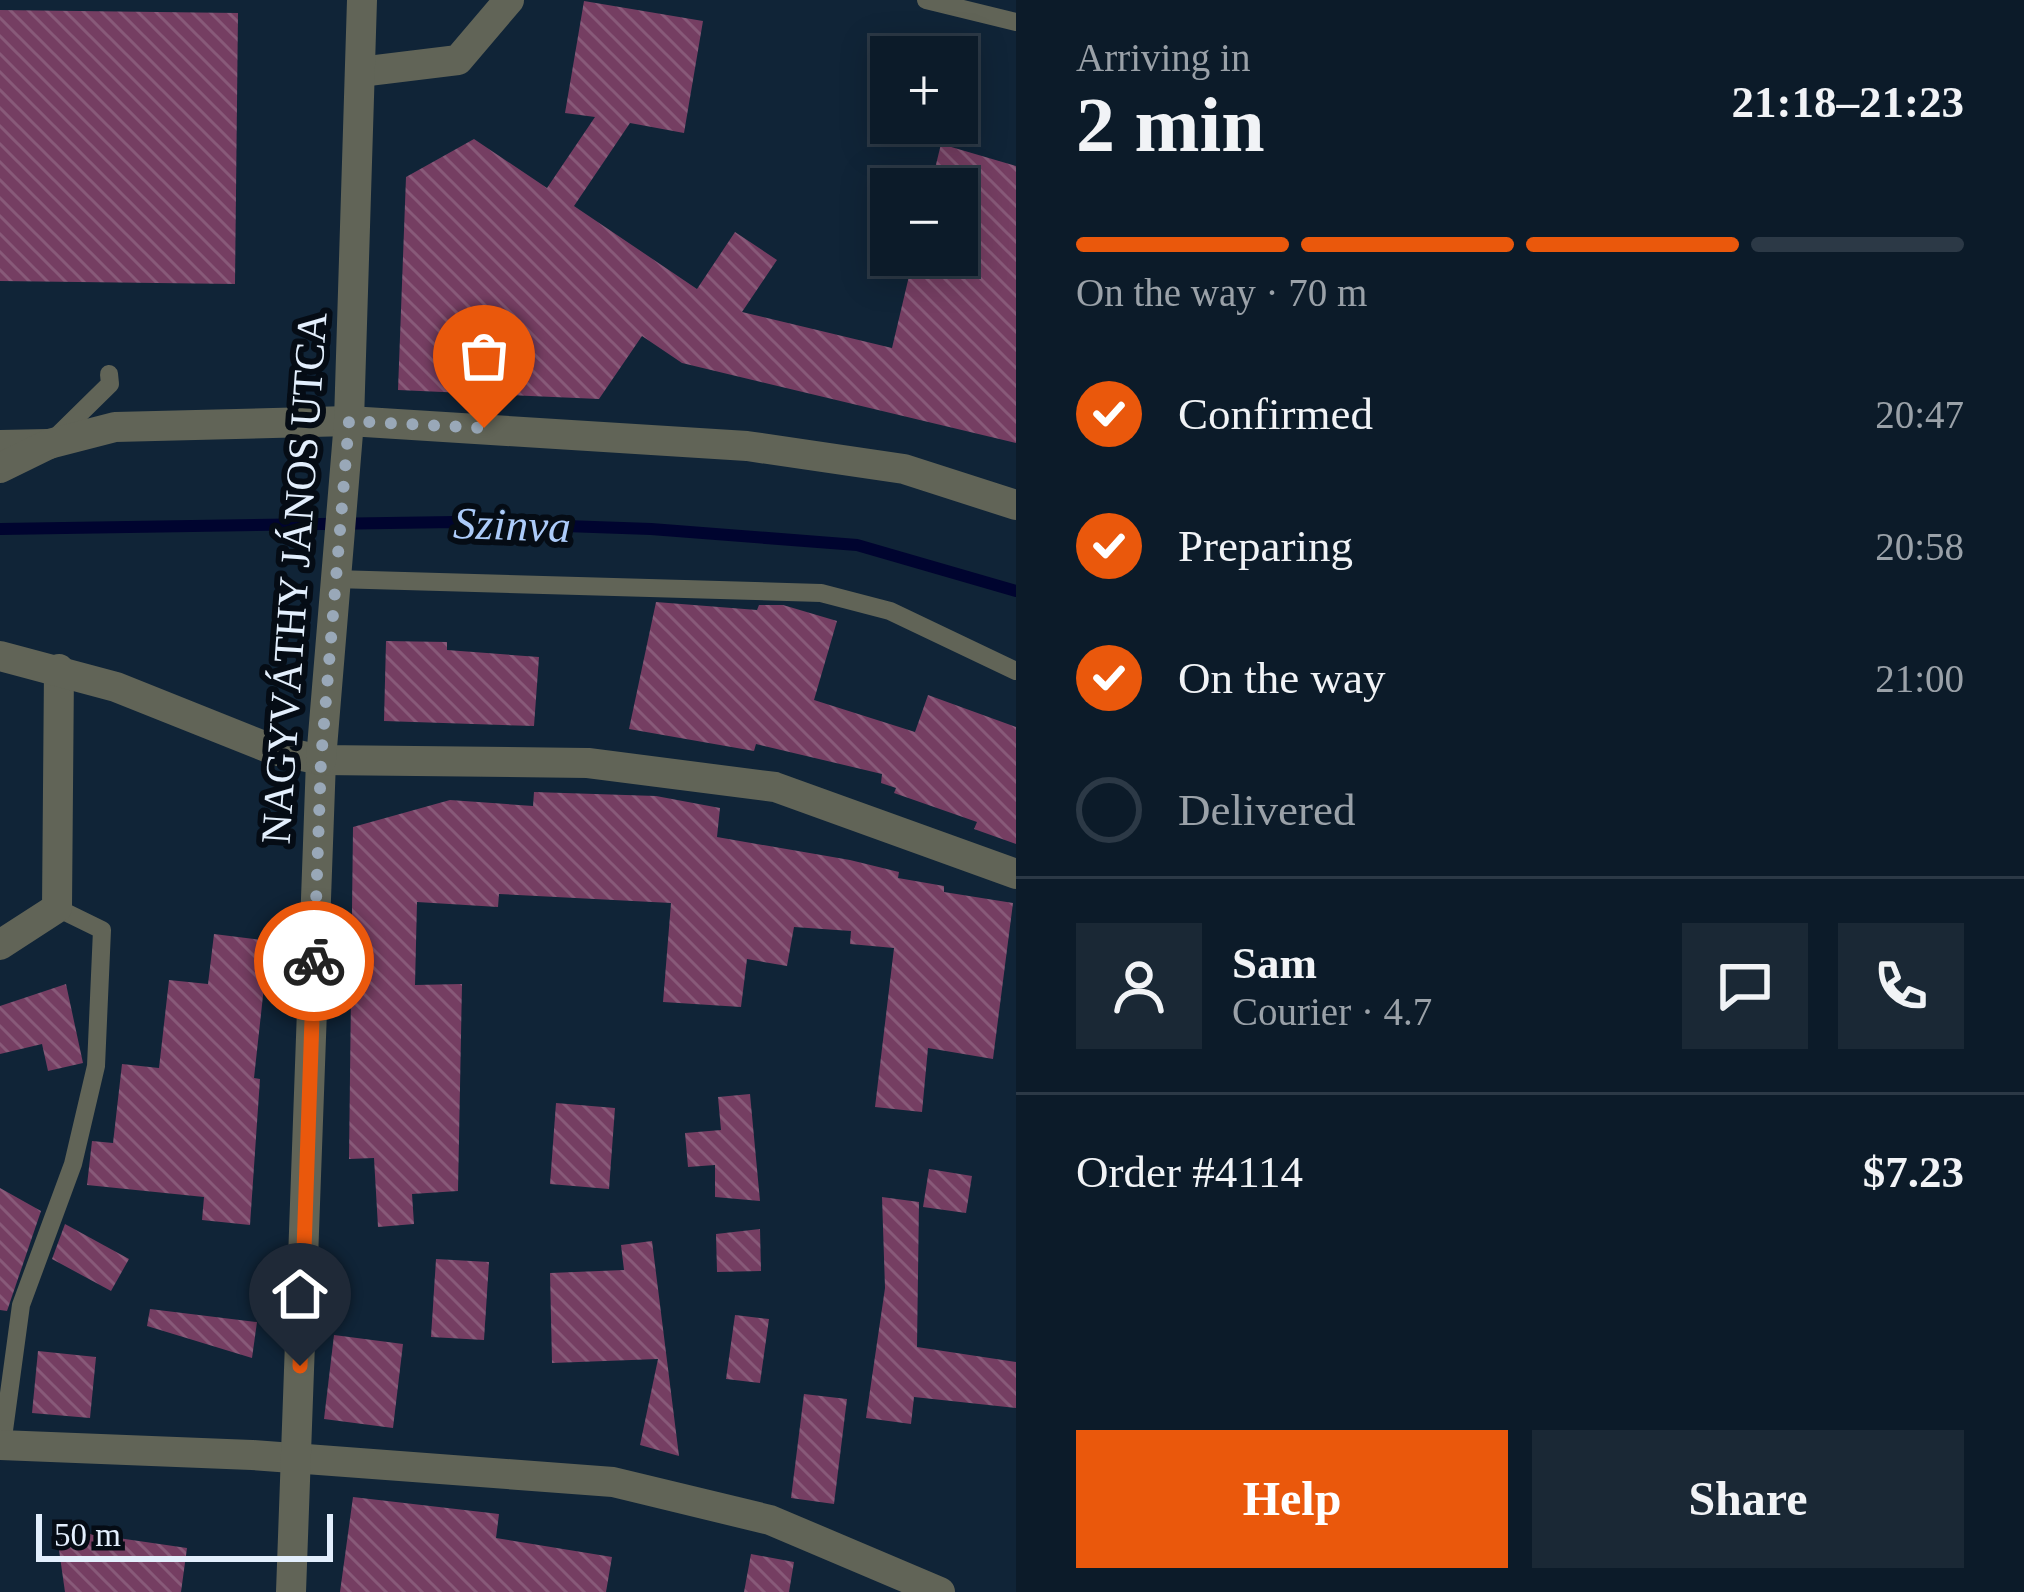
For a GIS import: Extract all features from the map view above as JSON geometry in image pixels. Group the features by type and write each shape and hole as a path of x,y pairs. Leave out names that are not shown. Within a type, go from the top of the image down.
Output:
{"street":[{"name":"NAGYVÁTHY JÁNOS UTCA","path":"290,1592 321,760 349,421 362,0"},
{"path":"360,72 458,60 509,0"},
{"path":"0,468 49,444 115,427 349,421 747,446 904,469 1016,505"},
{"path":"0,445 49,444"},
{"path":"0,656 59,669 198,717 274,750 321,760 588,763 776,787 1016,874"},
{"path":"0,945 57,908 59,669"},
{"path":"1,1445 296,1459 613,1482 770,1520 940,1592"}],"lane":[{"path":"926,0 1016,22"},
{"path":"49,444 110,384 109,374"},
{"path":"335,566 821,592 890,611 1016,670"},
{"path":"1,1445 21,1305 73,1164 97,1066 102,930 57,908"}],"building":[{"path":"584,1 703,21 684,133 630,123 574,206 697,289 735,232 777,260 742,312 892,348 909,276 978,276 978,168 935,168 941,144 1016,166 1016,443 682,363 642,336 599,399 398,390 406,177 474,139 547,188 595,117 565,113"},
{"path":"0,10 238,13 235,284 0,281"},
{"path":"656,602 757,610 759,605 783,605 837,621 814,700 915,732 928,695 1016,727 1016,844 974,829 977,822 894,793 896,788 881,783 882,774 756,744 754,751 629,729"},
{"path":"386,641 447,642 447,650 539,657 534,726 384,721"},
{"path":"534,792 656,796 720,808 717,837 850,860 899,872 898,878 944,886 944,892 1013,903 993,1059 928,1048 922,1112 875,1107 894,948 850,944 851,931 794,927 787,966 747,959 741,1007 663,1002 671,903 499,894 498,907 417,902 415,985 462,984 458,1191 412,1194 414,1224 378,1227 374,1158 349,1159 353,827 450,800 533,806"},
{"path":"214,934 269,941 254,1078 260,1079 250,1225 202,1220 204,1197 87,1185 92,1141 113,1143 122,1064 159,1068 169,980 208,984"},
{"path":"66,984 83,1063 48,1071 42,1044 0,1054 0,1006"},
{"path":"750,1094 760,1201 715,1197 715,1165 688,1167 685,1133 721,1130 718,1097"},
{"path":"556,1103 615,1108 609,1189 550,1184"},
{"path":"929,1169 972,1176 966,1213 923,1207"},
{"path":"0,1188 41,1211 7,1311 0,1310"},
{"path":"882,1197 919,1202 917,1347 1016,1362 1016,1408 914,1397 911,1424 866,1418 885,1288"},
{"path":"65,1224 129,1259 111,1291 52,1259"},
{"path":"760,1229 761,1271 717,1272 716,1234"},
{"path":"652,1241 679,1456 640,1445 658,1359 552,1363 550,1273 624,1270 621,1245"},
{"path":"436,1259 489,1262 484,1340 431,1337"},
{"path":"150,1309 257,1322 252,1358 147,1326"},
{"path":"735,1315 769,1319 760,1383 726,1379"},
{"path":"334,1335 403,1344 393,1428 324,1419"},
{"path":"38,1351 96,1357 90,1418 32,1413"},
{"path":"804,1394 847,1399 834,1504 791,1498"},
{"path":"353,1497 499,1514 496,1538 612,1557 606,1592 340,1592"},
{"path":"56,1529 187,1548 181,1592 65,1592"},
{"path":"751,1554 794,1562 789,1592 744,1592"}],"waterway":[{"name":"Szinva","path":"0,529 455,522 651,529 857,545 1016,591"}],"way so far":[{"path":"314,961 321,760 349,421 484,428"}],"route":[{"path":"300,1366 314,961"}]}
